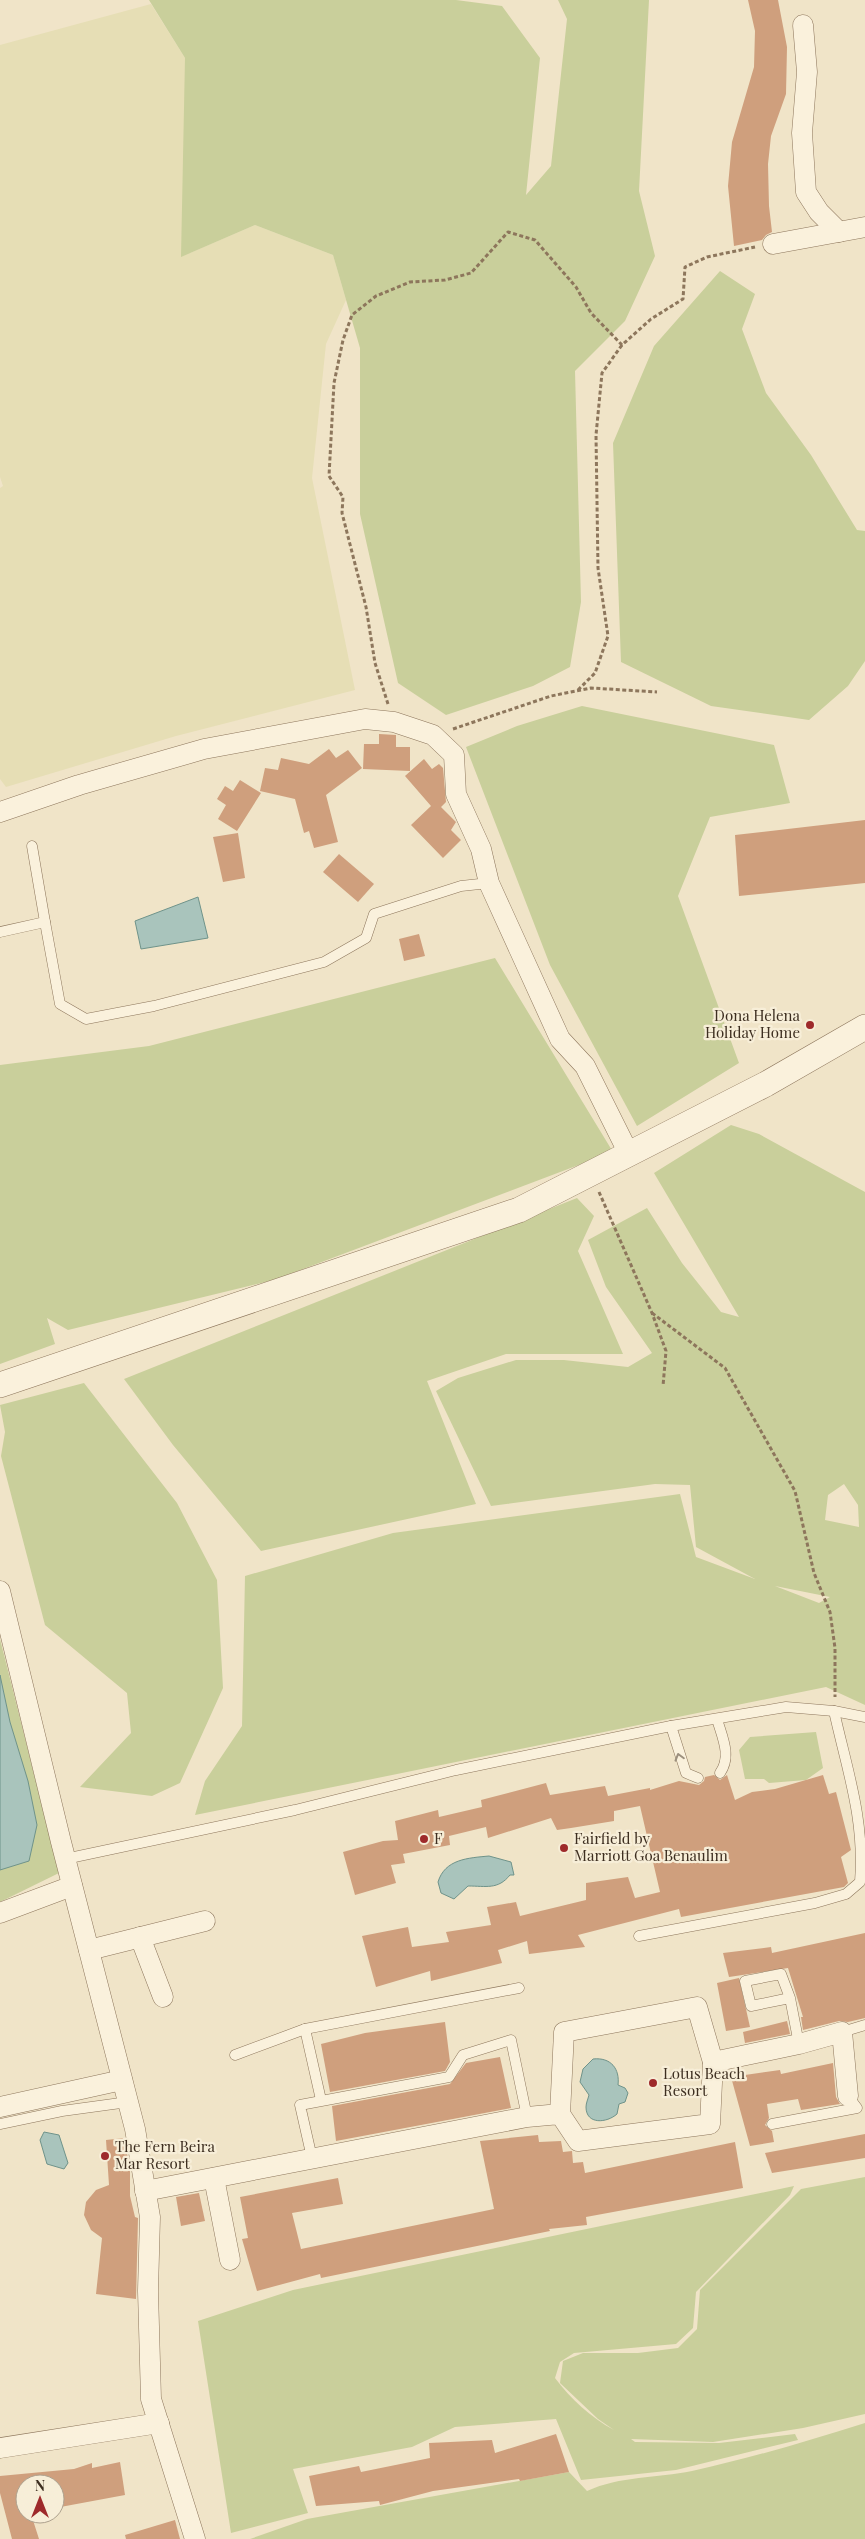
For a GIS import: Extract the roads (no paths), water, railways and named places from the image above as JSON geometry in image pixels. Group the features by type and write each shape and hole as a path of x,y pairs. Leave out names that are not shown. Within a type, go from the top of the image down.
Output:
{"street":[{"path":"804,25 807,72 802,133 806,192 819,212 839,232"},
{"path":"773,244 865,227"},
{"path":"0,812 79,785 204,749 365,719 394,722 433,735 454,755 456,794 481,849 489,883 560,1039 586,1066 629,1154"},
{"path":"0,1384 519,1210 766,1084 865,1027"},
{"path":"0,1591 65,1859 135,2129 150,2217 148,2291 151,2399 195,2539"},
{"path":"0,1913 72,1886"},
{"path":"89,1950 205,1921"},
{"path":"140,1937 163,1997"},
{"path":"697,2007 713,2062 710,2124 578,2141 560,2114 564,2032 697,2007"},
{"path":"713,2062 799,2044 842,2032 857,2104"},
{"path":"0,2107 122,2080"},
{"path":"145,2191 526,2116 560,2114"},
{"path":"214,2178 230,2260"},
{"path":"0,2448 159,2423"}],"lane":[{"path":"32,846 60,1004 86,1019 154,1006 324,962 366,938 374,914 461,886 489,883"},
{"path":"0,932 46,922"},
{"path":"65,1859 295,1810 456,1770 671,1726 786,1707 834,1711 865,1717"},
{"path":"639,1936 815,1903 846,1894 860,1882 862,1853 860,1822 834,1711"},
{"path":"717,1719 727,1757 726,1765 720,1773"},
{"path":"671,1726 680,1762 686,1773 698,1778"},
{"path":"790,1998 751,2006 744,1981 781,1974 790,1998 799,2044"},
{"path":"235,2055 305,2029 519,1988"},
{"path":"842,2032 865,2025"},
{"path":"305,2029 321,2100"},
{"path":"312,2158 300,2105 449,2076 463,2055 511,2040 526,2116"},
{"path":"0,2124 62,2111 128,2102"},
{"path":"772,2124 857,2104"}],"water":[{"path":"198,897 208,938 141,949 135,921"},
{"path":"0,1675 10,1722 28,1781 37,1825 29,1861 0,1870"},
{"path":"489,1856 511,1862 514,1875 510,1875 496,1885 468,1886 454,1899 441,1893 438,1882 441,1874 452,1864 465,1859"},
{"path":"593,2059 605,2060 613,2065 616,2069 618,2085 625,2088 628,2093 625,2102 619,2104 617,2114 608,2119 598,2121 589,2117 587,2113 586,2106 589,2095 580,2082 583,2069"},
{"path":"44,2132 59,2135 68,2163 64,2169 47,2164 40,2140"}],"place":[{"name":"Dona Helena Holiday Home","path":"810,1025"},
{"name":"F","path":"424,1839"},
{"name":"Fairfield by Marriott Goa Benaulim","path":"564,1848"},
{"name":"Lotus Beach Resort","path":"653,2083"},
{"name":"The Fern Beira Mar Resort","path":"105,2156"}]}
